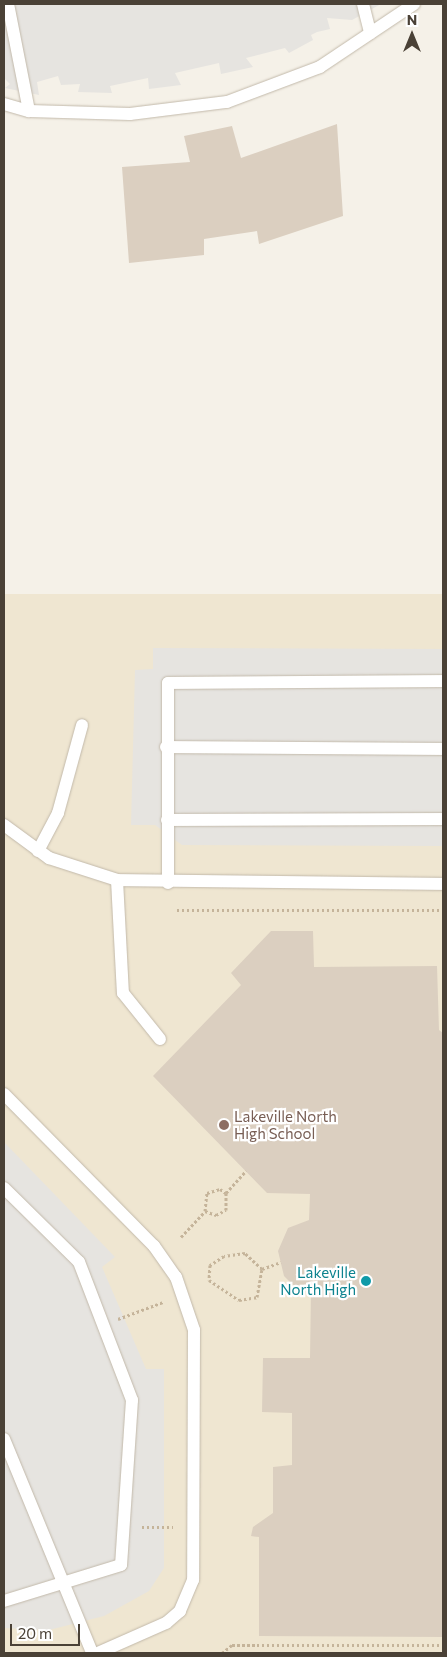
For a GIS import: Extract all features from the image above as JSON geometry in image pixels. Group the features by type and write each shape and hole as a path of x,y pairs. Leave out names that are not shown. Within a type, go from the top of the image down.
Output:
{"lane":[{"path":"8,4 29,110"},
{"path":"363,4 370,33"},
{"path":"4,104 29,110 130,114 227,102 320,67 414,4"},
{"path":"168,883 166,689 173,680 443,681"},
{"path":"38,851 58,814 82,725"},
{"path":"166,747 443,749"},
{"path":"167,820 443,819"},
{"path":"4,825 38,851 77,871 118,880 168,883 443,884"},
{"path":"118,880 123,992 160,1039"},
{"path":"4,1094 154,1246 176,1277 194,1330 193,1580 180,1611 166,1624 98,1653"},
{"path":"4,1188 79,1262 132,1400 126,1526 121,1565 63,1584 4,1600"},
{"path":"4,1439 92,1653"}],"path":[{"path":"177,910 443,910"},
{"path":"205,1211 216,1215 226,1210 226,1193 246,1171"},
{"path":"180,1237 205,1211 207,1193 220,1189 226,1193"},
{"path":"245,1253 262,1269 257,1297 239,1300 209,1280 210,1265 224,1256 245,1253"},
{"path":"262,1269 280,1262"},
{"path":"103,1324 163,1302"},
{"path":"126,1526 173,1527"},
{"path":"222,1653 232,1645 443,1645"}],"shaded area":[{"path":"4,4 381,4 352,20 327,18 330,29 311,35 313,40 289,53 285,48 246,58 253,67 221,74 219,63 175,73 181,85 149,89 148,78 110,86 112,93 78,92 80,84 61,85 58,76 37,82 39,95 5,88 10,84 4,78"},
{"name":"Lakeville North High School","path":"4,594 443,594 443,1653 4,1653"},
{"path":"153,648 443,649 443,846 182,845 155,825 131,825 135,670 153,669"},
{"path":"4,1142 115,1257 102,1267 146,1369 164,1369 164,1568 149,1591 104,1616 49,1630 4,1628"}],"building":[{"path":"337,124 343,216 259,244 257,231 204,239 204,255 129,263 122,167 190,162 184,136 232,126 241,158"},
{"name":"Lakeville North High","path":"271,931 313,931 314,967 437,966 439,1030 443,1033 443,1637 259,1636 259,1537 251,1536 253,1527 273,1513 273,1467 292,1465 292,1413 262,1412 263,1358 310,1358 311,1288 294,1286 284,1276 278,1251 288,1228 309,1220 310,1194 267,1193 153,1076 241,985 231,973"}],"place":[{"name":"Lakeville North High School","path":"224,1125"},
{"name":"Lakeville North High","path":"366,1281"}]}
